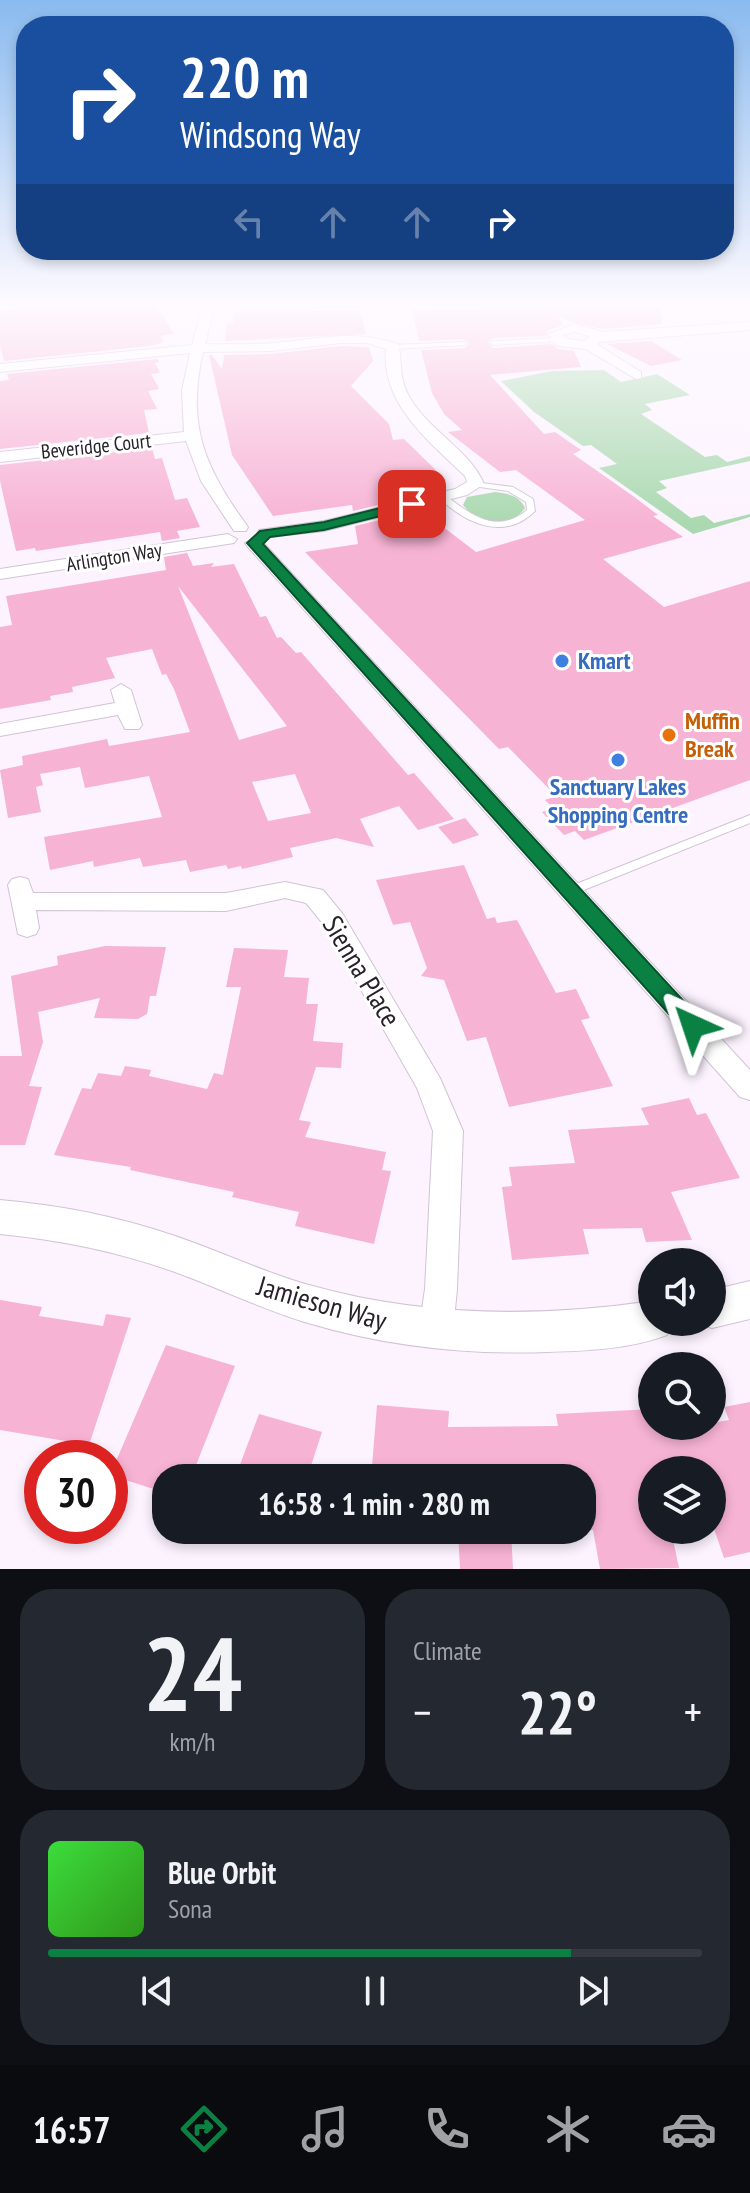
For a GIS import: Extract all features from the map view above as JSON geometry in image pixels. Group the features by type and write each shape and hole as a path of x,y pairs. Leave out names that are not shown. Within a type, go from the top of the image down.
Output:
{"street":[{"path":"192,377 189,391 192,436 217,496 247,536 750,1089"},
{"path":"399,377 409,411 472,474 476,484"},
{"name":"Beveridge Court","path":"0,457 192,436"},
{"name":"Arlington Way","path":"0,574 324,526 442,497 476,484"},
{"path":"0,730 126,708"},
{"name":"Sienna Place","path":"23,905 226,902 285,890 314,896 333,919 422,1073 448,1131 441,1289 436,1330"},
{"name":"Jamieson Way","path":"0,1217 117,1236 172,1253 307,1304 375,1322 516,1335 576,1332 638,1323"}],"lane":[{"path":"442,497 464,516 491,524 519,521 531,511 530,501 518,493 476,484"},
{"path":"570,891 750,819"}],"green space":[{"path":"520,377 614,377 621,382 662,377 690,395 645,404 652,410 641,414 705,457 717,455 727,462 750,456 750,461 659,481 667,488 656,492 691,518 704,515 714,523 750,514 750,517 693,534 599,468 617,464 591,445 583,446 534,412 501,381"},
{"path":"495,492 516,498 525,508 511,519 494,521 476,516 463,505 467,497"}],"building":[{"path":"8,377 153,377 159,389 148,391 157,409 144,410 149,433 0,449 0,381 9,380"},
{"path":"214,377 359,377 351,386 389,424 393,440 404,439 446,480 400,491 407,498 353,511 352,505 273,516 232,455"},
{"name":"Sanctuary Lakes Shopping Centre","path":"428,377 492,377 544,434 555,432 581,450 573,454 633,496 658,515 653,516 683,537 603,559 664,607 750,581 750,780 584,840 575,831 564,835 542,812 553,808 545,800 556,796 508,747 499,749 305,552 358,544 355,526 421,510 476,552 585,520 516,470 500,472 448,432 462,430 444,414 432,393"},
{"path":"152,448 155,459 162,458 175,500 187,498 200,527 177,531 180,538 162,541 160,532 36,551 35,548 16,551 0,481 0,465"},
{"path":"187,553 193,566 234,564 260,617 266,616 277,638 281,637 296,653 301,652 408,775 414,773 454,819 418,830 399,806 360,819 374,847 336,838 290,848 293,857 242,869 241,866 228,869 226,865 190,872 186,860 143,867 140,858 94,867 93,861 50,870 44,837 162,817 149,776 85,788 80,767 40,774 43,785 36,787 41,812 8,818 0,770 23,765 22,756 107,739 109,746 190,732 174,689 166,674 162,675 152,649 106,658 115,678 72,687 73,692 50,696 51,700 0,709 0,627 12,625 6,596 166,570 164,557","holes":["178,586 287,726 239,740","295,774 311,813 268,821 252,782"]},
{"path":"465,818 479,835 453,844 438,827"},
{"path":"464,865 487,919 495,917 497,923 517,920 556,993 576,989 590,1018 581,1020 613,1086 509,1107 486,1037 467,1041 444,980 421,976 427,968 410,922 393,925 376,880"},
{"path":"105,946 166,947 156,996 150,996 147,1014 138,1019 94,1018 100,998 38,1012 43,1042 29,1086 42,1087 25,1145 0,1145 0,1056 22,1056 11,976 58,965 57,956"},
{"path":"234,948 288,950 284,977 309,978 306,1004 318,1004 313,1041 343,1043 341,1068 316,1067 299,1120 311,1122 305,1137 386,1152 382,1170 391,1171 374,1244 295,1226 299,1212 232,1197 234,1192 130,1170 131,1167 54,1155 82,1088 91,1089 98,1073 121,1076 125,1066 151,1070 149,1076 207,1089 214,1073 223,1075 241,987 226,987"},
{"path":"689,1098 697,1115 706,1113 740,1178 671,1192 692,1240 646,1242 642,1228 583,1229 589,1254 512,1260 502,1187 512,1186 509,1167 575,1163 568,1130 649,1125 641,1108"},
{"path":"0,1300 42,1307 39,1316 103,1326 106,1314 131,1318 91,1440 59,1440 0,1430"},
{"path":"166,1345 235,1366 196,1464 152,1464 152,1488 128,1481 128,1440 125,1440"},
{"path":"750,1402 750,1552 724,1558 719,1544 726,1544 726,1456 638,1456 638,1544 674,1544 679,1568 600,1569 596,1544 596,1464 372,1464 377,1405 449,1411 448,1427 558,1426 556,1414 638,1410 638,1440 726,1440 726,1421 729,1420 726,1407"},
{"path":"259,1414 322,1432 312,1464 240,1464"},
{"path":"459,1544 512,1544 513,1569 460,1569"}],"place":[{"name":"Kmart","path":"562,661"},
{"name":"Muffin Break","path":"669,735"},
{"name":"Sanctuary Lakes Shopping Centre","path":"618,760"}],"route":[{"path":"412,504 324,526 265,534 254,543 693,1026"}]}
